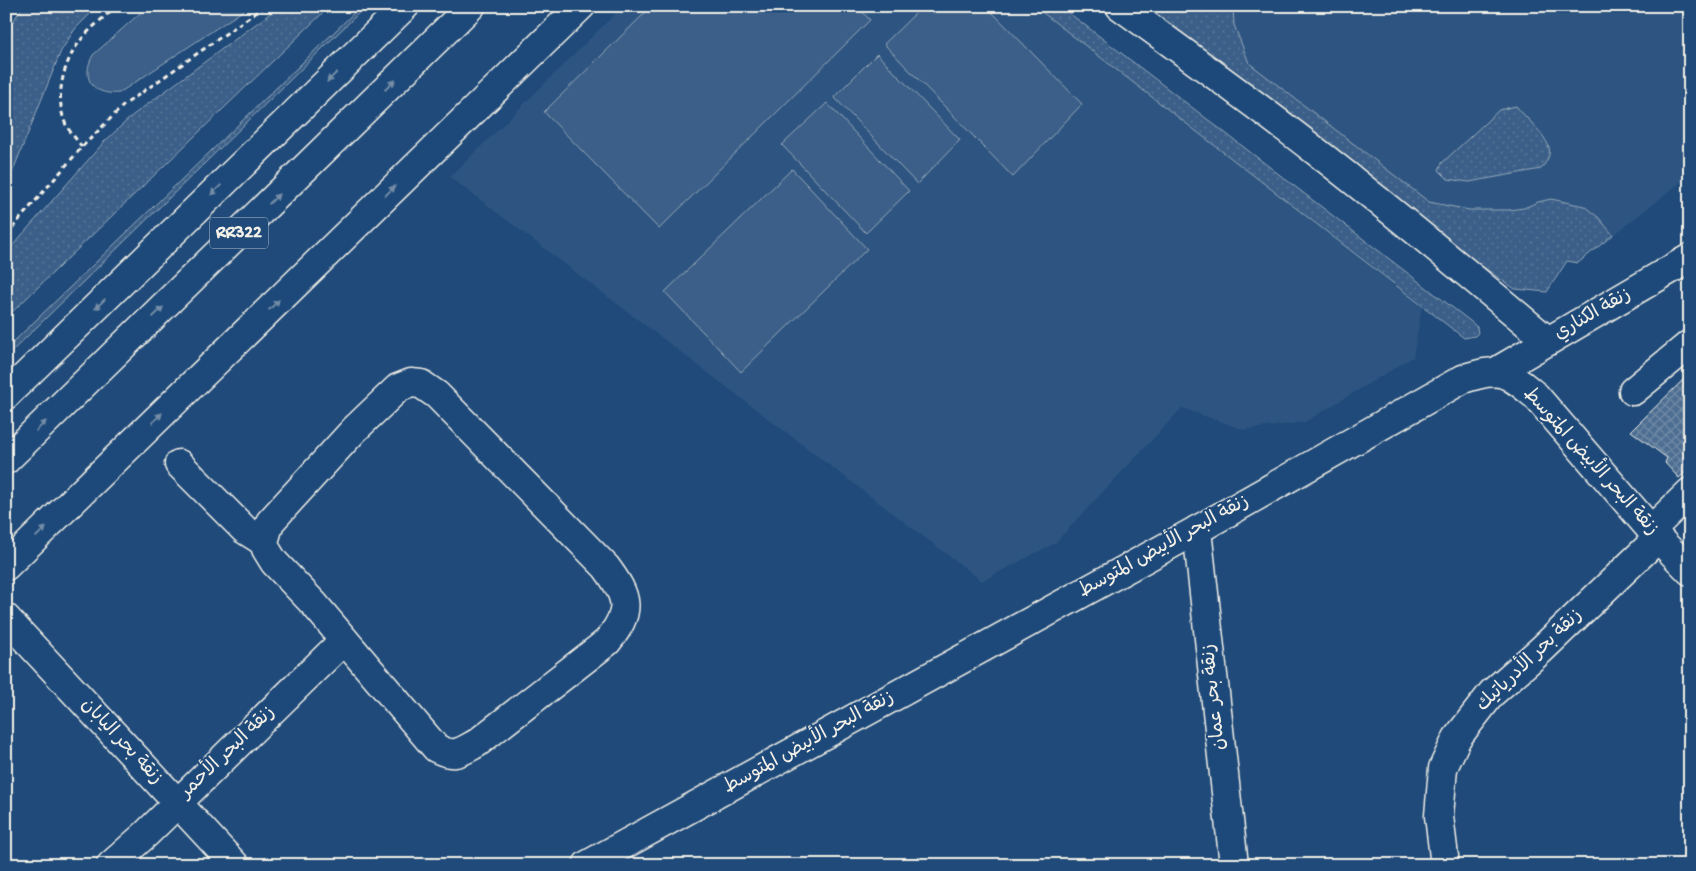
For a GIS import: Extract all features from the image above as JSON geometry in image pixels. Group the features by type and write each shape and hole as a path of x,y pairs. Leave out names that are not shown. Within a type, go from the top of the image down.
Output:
{"street":[{"name":"RR322","path":"6,394 405,6"},
{"name":"RR322","path":"6,460 471,6"},
{"path":"6,566 581,6"},
{"path":"1120,6 1313,149 1432,243 1548,341"},
{"name":"زنقة الكناري","path":"1497,371 1690,258"},
{"path":"1633,391 1690,344"},
{"name":"زنقة البحر الأبيض المتوسط","path":"587,865 1197,530 1463,379 1481,373 1497,371 1513,377 1536,396 1654,534 1690,571"},
{"path":"411,383 421,384 437,395 606,567 622,590 625,609 618,628 607,642 477,743 459,752 447,754 436,748 315,605 274,562 264,542 270,522 355,429 398,388 411,383"},
{"path":"179,464 245,530 264,542"},
{"name":"زنقة بحر الأدرياتيك","path":"1445,865 1439,816 1443,768 1457,738 1492,693 1541,650 1654,534 1690,492"},
{"name":"زنقة بحر عمان","path":"1197,530 1234,865"},
{"name":"زنقة بحر اليابان","path":"6,618 235,865"},
{"name":"زنقة البحر الأحمر","path":"111,865 146,834 344,640"}],"path":[{"path":"82,146 67,126 62,114 61,86 73,51 116,6"},
{"path":"6,235 82,146 124,105 264,6"}],"shaded area":[{"path":"23,6 98,6 75,29 61,51 6,188 6,32"},
{"path":"148,6 250,6 119,93 102,92 91,84 89,78 89,63 93,55"},
{"path":"280,6 330,6 6,318 6,253 104,142 133,115"},
{"path":"361,6 366,6 6,357 6,349"},
{"path":"623,6 1034,6 1422,307 1413,357 1305,422 1244,430 1182,408 1055,543 982,581 450,177"},
{"path":"652,6 857,6 870,20 659,229 544,112"},
{"path":"923,6 986,6 1082,104 1013,177 884,44"},
{"path":"1034,6 1060,6 1470,321 1477,327 1478,333 1475,336 1464,338"},
{"path":"1140,6 1233,6 1234,25 1249,63 1429,202 1469,210 1509,210 1524,208 1551,199 1584,206 1599,218 1613,235 1578,263 1567,261 1547,292 1515,289 1423,224"},
{"path":"1176,6 1690,6 1690,175 1578,263 1490,250"},
{"path":"877,54 960,140 917,184 834,97"},
{"path":"827,103 909,191 866,233 782,145"},
{"path":"1516,106 1539,131 1549,147 1549,156 1541,169 1469,182 1448,179 1439,170 1442,163 1499,110"},
{"path":"792,169 867,249 741,372 665,292"}],"building":[{"path":"1690,373 1690,468 1679,478 1665,463 1667,458 1631,431"}]}
